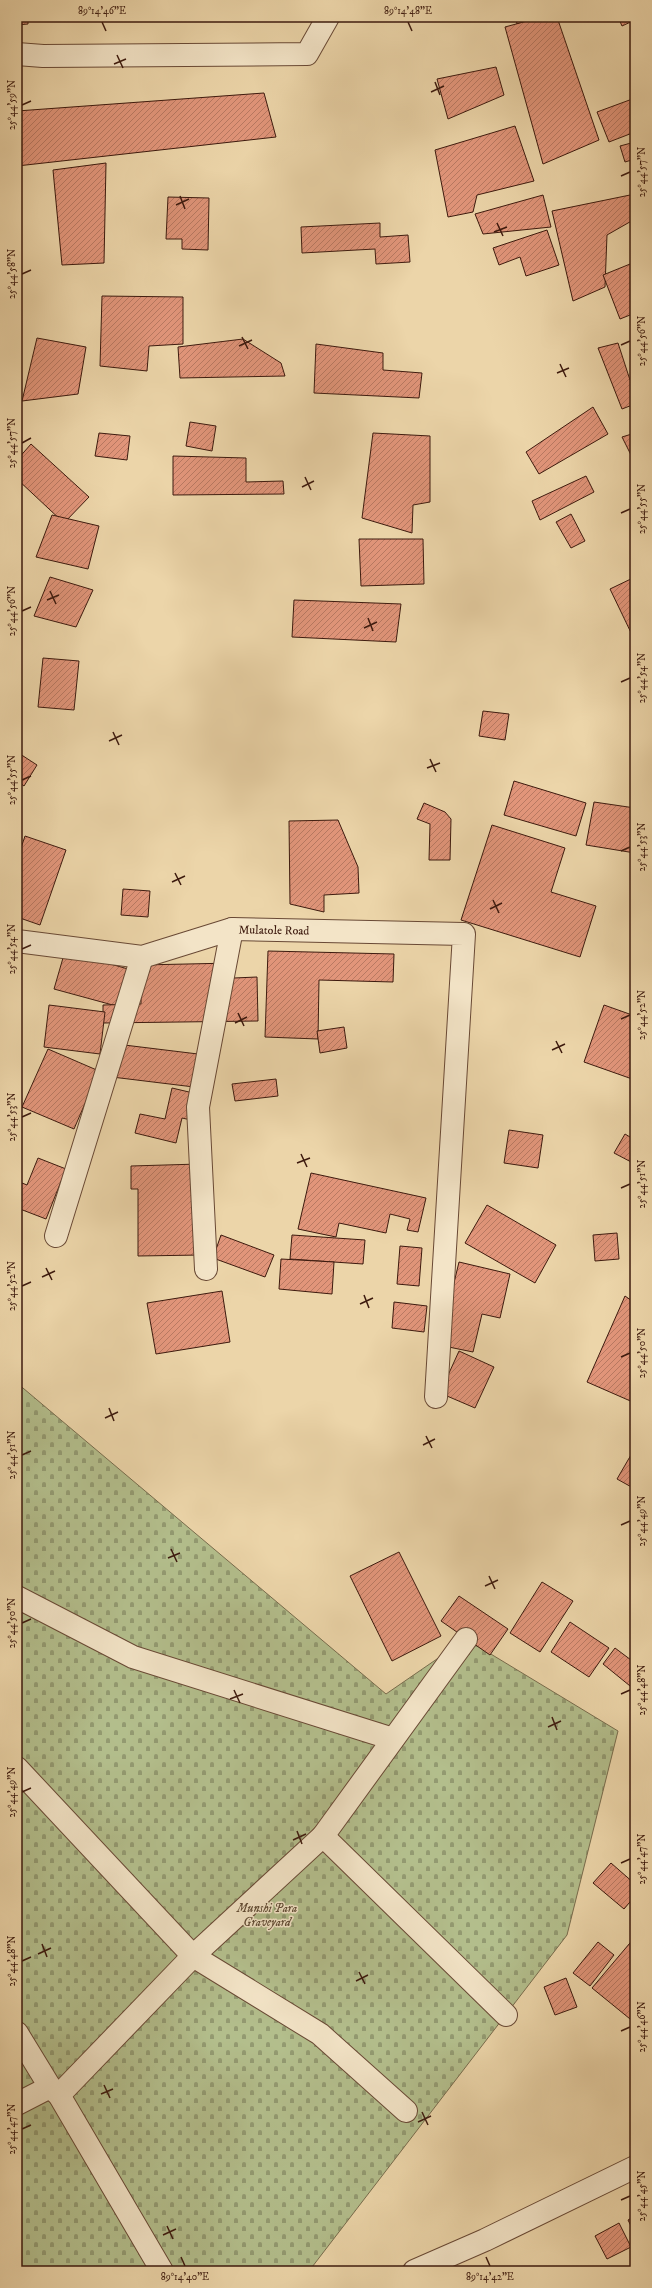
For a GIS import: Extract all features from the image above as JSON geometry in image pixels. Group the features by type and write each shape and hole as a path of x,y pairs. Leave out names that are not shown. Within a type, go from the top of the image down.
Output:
{"street":[{"path":"17,54 43,56 307,54 328,17"},
{"path":"206,1269 198,1107 232,929"},
{"name":"Mulatole Road","path":"17,941 142,957 232,929 464,934 436,1397"},
{"path":"56,1236 142,957"},
{"path":"17,1597 133,1656 393,1739"},
{"path":"17,2104 54,2091 193,1956 323,1836 466,1639"},
{"path":"17,1768 193,1956 320,2034 406,2111"},
{"path":"323,1836 506,2015"},
{"path":"17,2033 54,2091 162,2271"},
{"path":"414,2271 485,2240 635,2167"}],"green space":[{"name":"Munshi Para Graveyard","path":"17,1383 386,1694 466,1639 618,1731 567,1935 309,2271 17,2271"}],"building":[{"path":"17,17 28,17 28,24 17,25"},
{"path":"515,17 538,17 517,24"},
{"path":"542,17 557,17 599,140 543,164 505,27"},
{"path":"618,17 635,17 635,20 622,26"},
{"path":"496,67 504,95 448,119 437,79"},
{"path":"264,93 276,137 17,166 17,111"},
{"path":"635,98 635,132 609,142 597,112"},
{"path":"515,126 534,181 477,195 473,212 448,217 435,150"},
{"path":"635,142 635,159 625,162 620,146"},
{"path":"106,163 104,263 62,265 53,170"},
{"path":"635,194 635,219 607,235 605,287 573,301 552,211"},
{"path":"543,195 551,227 483,234 475,214"},
{"path":"168,197 209,198 208,250 182,249 182,239 166,239"},
{"path":"380,223 380,237 408,235 410,262 376,264 375,249 302,253 301,227"},
{"path":"547,230 559,265 526,276 520,257 499,265 493,248"},
{"path":"635,262 635,313 620,319 603,275"},
{"path":"102,296 183,297 183,344 149,346 147,371 100,366"},
{"path":"37,338 86,347 78,394 22,401"},
{"path":"243,339 281,363 285,376 180,378 178,347"},
{"path":"618,343 630,380 635,379 635,404 622,409 598,348"},
{"path":"316,344 383,353 383,370 422,373 419,398 314,393"},
{"path":"593,407 608,434 539,474 526,452"},
{"path":"190,422 216,426 212,451 186,446"},
{"path":"99,433 130,436 127,460 95,456"},
{"path":"373,433 430,436 430,502 413,505 412,533 362,518"},
{"path":"635,433 635,463 622,437"},
{"path":"31,444 89,497 64,523 17,479 17,460"},
{"path":"173,456 246,458 246,482 283,481 284,494 173,495"},
{"path":"586,476 594,492 540,520 532,501"},
{"path":"571,514 585,541 571,548 556,522"},
{"path":"52,515 99,526 88,569 36,557"},
{"path":"359,539 423,539 424,584 361,586"},
{"path":"50,577 93,590 76,627 34,616"},
{"path":"635,577 635,641 610,589"},
{"path":"294,600 401,604 396,642 292,637"},
{"path":"43,658 79,661 74,710 38,707"},
{"path":"483,711 509,714 505,740 479,736"},
{"path":"17,752 37,765 24,786 17,781"},
{"path":"514,781 586,803 576,836 504,815"},
{"path":"594,802 635,808 635,853 586,845"},
{"path":"424,803 445,812 451,819 450,860 429,860 430,824 417,819"},
{"path":"338,820 358,867 359,893 324,895 324,912 290,904 289,821"},
{"path":"492,825 565,848 551,892 596,906 580,957 461,920"},
{"path":"25,836 66,850 40,925 17,917 17,860"},
{"path":"123,889 150,891 148,917 121,915"},
{"path":"65,951 142,973 131,1010 54,989"},
{"path":"268,951 394,954 393,982 319,980 318,1039 265,1037"},
{"path":"233,963 234,978 257,977 258,1021 103,1023 103,1005 141,1004 141,965"},
{"path":"49,1005 105,1012 100,1054 44,1047"},
{"path":"604,1005 635,1016 635,1080 584,1062"},
{"path":"344,1027 347,1048 320,1053 317,1031"},
{"path":"116,1044 198,1054 194,1087 112,1077"},
{"path":"48,1049 99,1071 74,1129 22,1107"},
{"path":"276,1079 278,1096 235,1101 232,1084"},
{"path":"172,1088 206,1096 200,1122 182,1118 176,1143 135,1133 140,1114 165,1119"},
{"path":"509,1130 543,1135 538,1168 504,1163"},
{"path":"625,1134 635,1140 635,1164 614,1153"},
{"path":"38,1158 66,1169 46,1219 20,1209 17,1217 17,1181 27,1185"},
{"path":"199,1164 201,1255 138,1256 138,1189 131,1189 131,1166"},
{"path":"311,1173 426,1198 418,1232 407,1230 410,1219 390,1214 386,1233 339,1223 336,1237 298,1229"},
{"path":"487,1205 556,1245 535,1283 465,1243"},
{"path":"617,1233 619,1259 595,1261 593,1235"},
{"path":"221,1235 274,1255 265,1277 213,1258"},
{"path":"292,1235 365,1240 363,1264 290,1259"},
{"path":"400,1246 422,1248 419,1286 397,1284"},
{"path":"281,1259 334,1262 332,1294 279,1289"},
{"path":"459,1262 510,1274 500,1318 482,1314 473,1352 439,1345"},
{"path":"222,1291 230,1342 156,1354 147,1303"},
{"path":"625,1296 635,1303 635,1403 587,1382"},
{"path":"394,1302 427,1306 424,1332 392,1328"},
{"path":"459,1351 494,1367 475,1408 440,1393"},
{"path":"635,1448 635,1489 617,1479"},
{"path":"399,1552 441,1636 392,1661 350,1576"},
{"path":"542,1582 573,1601 540,1652 510,1633"},
{"path":"459,1596 508,1629 490,1655 441,1621"},
{"path":"570,1622 609,1648 589,1677 551,1652"},
{"path":"615,1648 635,1663 635,1690 603,1664"},
{"path":"611,1863 635,1884 635,1896 624,1909 593,1883"},
{"path":"635,1937 635,2023 592,1988"},
{"path":"598,1942 614,1955 590,1986 573,1973"},
{"path":"566,1978 577,2007 555,2015 544,1987"},
{"path":"635,2216 635,2234 628,2220"},
{"path":"619,2223 631,2247 607,2259 595,2236"}]}
